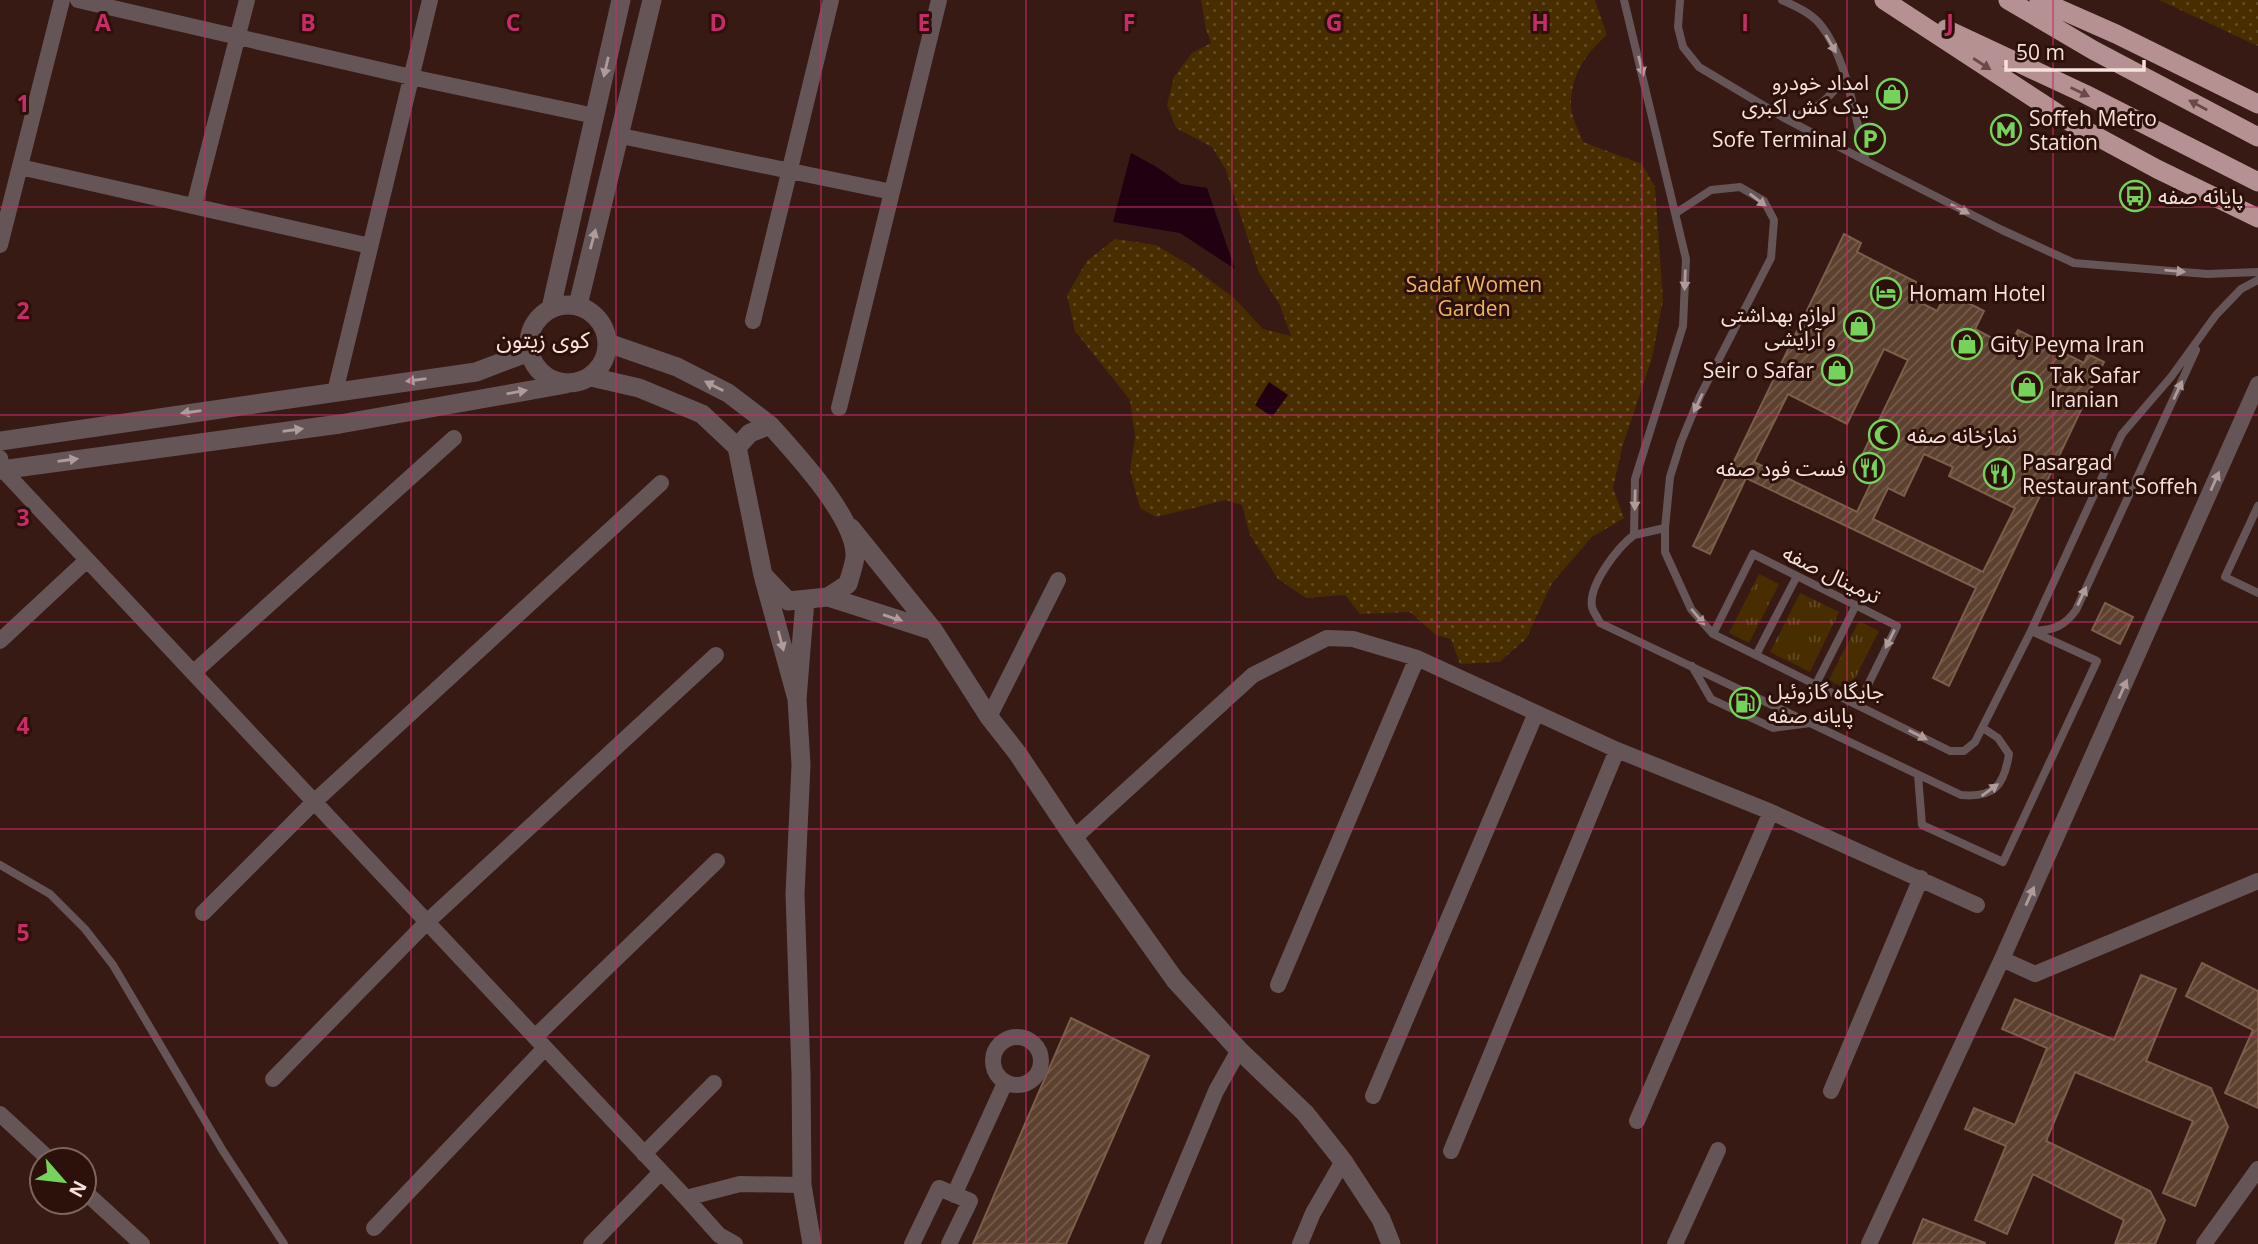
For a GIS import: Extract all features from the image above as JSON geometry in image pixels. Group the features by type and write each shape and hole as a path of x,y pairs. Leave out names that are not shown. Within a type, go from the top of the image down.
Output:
{"highway":[{"path":"1885,0 2085,94 2258,182"},
{"path":"1885,0 2072,123 2157,169 2258,218"},
{"path":"2008,0 2093,50 2258,137"},
{"path":"2039,0 2116,34 2258,104"}],"street":[{"path":"0,245 62,0"},
{"path":"78,0 411,77 595,116"},
{"path":"194,206 247,0"},
{"path":"335,392 430,0"},
{"path":"551,308 621,0"},
{"path":"578,305 652,0"},
{"path":"753,320 831,0"},
{"path":"839,408 939,0"},
{"path":"621,136 892,192"},
{"path":"20,167 370,246"},
{"path":"1,466 340,424 579,382 591,377 600,368 606,356 606,331 590,310 578,305 564,304 551,308 533,326 529,352 542,374 553,381 566,384"},
{"path":"608,343 677,367 728,393 770,425 794,452 934,631 989,717 1018,754 1175,980 1239,1050 1305,1112 1343,1161 1381,1219 1391,1244"},
{"path":"0,441 476,372 529,352"},
{"path":"591,377 639,388 702,414 737,447 763,575 797,699"},
{"path":"1869,1244 2003,959 2258,384"},
{"path":"737,447 750,433 770,425"},
{"path":"193,673 454,438"},
{"path":"1,466 719,1235 735,1244"},
{"path":"203,913 314,802 661,484"},
{"path":"828,597 848,584 855,556 847,523"},
{"path":"0,641 87,560"},
{"path":"763,575 788,601 828,597 934,631"},
{"path":"989,717 1058,580"},
{"path":"804,600 797,699 801,765 795,894 802,1185 811,1244"},
{"path":"1074,838 1254,675 1327,638 1353,639 1417,658 1617,750 1771,812 1978,905"},
{"path":"273,1079 427,922 716,655"},
{"path":"1278,985 1417,658"},
{"path":"1373,1096 1536,713"},
{"path":"1451,1151 1617,750"},
{"path":"1637,1121 1771,812"},
{"path":"374,1228 540,1043 717,861"},
{"path":"1831,1091 1920,878"},
{"path":"2003,959 2035,974 2258,881"},
{"path":"1152,1244 1216,1091 1239,1050"},
{"path":"644,1153 714,1083"},
{"path":"954,1195 1005,1083"},
{"path":"0,1114 35,1146"},
{"path":"1675,1244 1718,1150"},
{"path":"1300,1244 1312,1213 1343,1161"},
{"path":"2204,1244 2258,1169"},
{"path":"591,1244 662,1172"},
{"path":"686,1198 740,1184 802,1185"},
{"path":"912,1244 939,1188 970,1201 949,1244"},
{"path":"98,1204 142,1244"},
{"path":"2219,1222 2223,1244"}],"lane":[{"path":"1624,0 1686,259 1683,326 1635,480 1634,535"},
{"path":"1680,0 1680,37 1683,47 1699,67 1786,119 2002,230 2074,263 2207,274 2258,272"},
{"path":"1782,0 1804,10 1819,23 1838,57 1866,161"},
{"path":"1786,119 1806,114 1820,106 1845,77"},
{"path":"1676,213 1712,190 1740,187 1764,201 1774,220 1772,258 1700,397 1670,477 1665,552 1691,609 1713,634 1950,751 1964,751 1975,742 1983,728 2122,434 2171,377 2229,301 2241,289 2258,280"},
{"path":"2031,631 2060,627 2076,610 2205,332"},
{"path":"2258,506 2225,577 2258,593"},
{"path":"1665,528 1634,535 1625,542 1600,577 1594,591 1592,607 1600,623 1961,795 1981,797 1995,789 2006,774 2009,754 1998,738 1983,728"},
{"name":"ترمینال صفه","path":"1713,634 1753,554 1897,626 1858,705"},
{"path":"1756,655 1797,576"},
{"path":"1816,684 1856,605"},
{"path":"1918,775 1922,825 2003,862 2097,661 2031,631"},
{"path":"1692,666 1711,699 1773,729 1811,723"},
{"path":"0,865 50,894 85,929 113,965 223,1151 285,1244"}],"green space":[{"name":"Sadaf Women Garden","path":"1201,0 1595,0 1607,35 1586,58 1577,75 1572,94 1572,114 1583,142 1642,164 1655,187 1663,300 1652,358 1622,448 1613,488 1624,518 1592,537 1552,583 1526,639 1499,662 1460,664 1451,639 1436,635 1410,612 1360,614 1345,595 1306,598 1278,579 1250,535 1242,505 1226,500 1156,517 1140,508 1130,471 1135,437 1130,400 1075,331 1067,295 1087,261 1115,239 1156,245 1194,268 1234,298 1263,329 1291,336 1280,305 1259,273 1226,170 1212,147 1176,128 1167,105 1174,77 1192,53 1211,43"},
{"path":"2159,0 2258,0 2258,46"},
{"path":"1759,574 1779,584 1749,643 1729,633"},
{"path":"1800,593 1839,612 1810,672 1770,652"},
{"path":"1859,621 1879,631 1849,690 1829,680"}],"shaded area":[{"path":"1131,153 1181,184 1207,188 1235,269 1180,233 1113,222"},
{"path":"1269,382 1288,395 1272,417 1255,405"}],"building":[{"path":"1844,234 1861,243 1857,252 1916,282 1909,297 1937,311 1947,292 1984,311 1975,329 2009,347 2018,330 2084,363 2088,354 2104,362 1949,686 1933,678 1976,588 1746,478 1710,554 1693,546","holes":["1884,349 1908,360 1854,472 1872,481 1857,512 1754,462 1788,394 1847,424","1924,454 1953,467 1949,476 2015,508 1983,572 1873,519 1888,488 1904,496"]},
{"path":"2105,603 2133,617 2120,644 2092,630"},
{"path":"2202,963 2258,991 2258,1108 2225,1093 2253,1030 2186,996"},
{"path":"2141,975 2176,989 2146,1061 2211,1088 2228,1127 2195,1206 2163,1193 2193,1121 2075,1072 2046,1141 2150,1191 2165,1220 2155,1244 2115,1244 2124,1220 2033,1174 2007,1234 1975,1220 2006,1146 1965,1129 1974,1108 2015,1125 2047,1048 2002,1029 2015,999 2114,1040"},
{"path":"1071,1018 1149,1056 1066,1244 973,1244"},
{"path":"1923,1219 1985,1243 1985,1244 1913,1244"}],"place":[{"name":"امداد خودرو یدک کش اکبری","path":"1892,94"},
{"name":"Soffeh Metro Station","path":"2006,130"},
{"name":"Sofe Terminal","path":"1870,139"},
{"name":"پایانه صفه","path":"2135,196"},
{"name":"Homam Hotel","path":"1886,293"},
{"name":"لوازم بهداشتی و آرایشی","path":"1859,326"},
{"name":"Gity Peyma Iran","path":"1967,344"},
{"name":"Seir o Safar","path":"1837,370"},
{"name":"Tak Safar Iranian","path":"2027,387"},
{"name":"نمازخانه صفه","path":"1884,435"},
{"name":"فست فود صفه","path":"1869,468"},
{"name":"Pasargad Restaurant Soffeh","path":"1999,474"},
{"name":"جایگاه گازوئیل پایانه صفه","path":"1745,703"}],"district":[{"name":"کوی زیتون","path":"543,339"}]}
